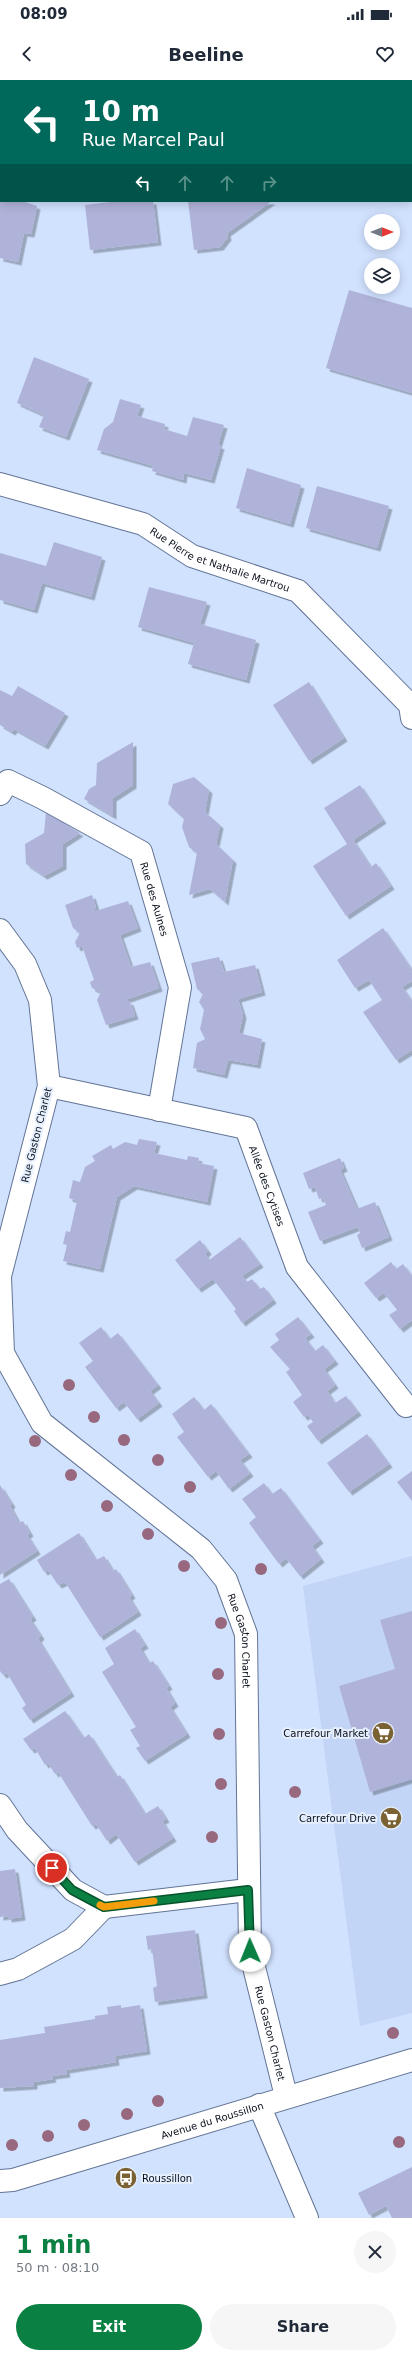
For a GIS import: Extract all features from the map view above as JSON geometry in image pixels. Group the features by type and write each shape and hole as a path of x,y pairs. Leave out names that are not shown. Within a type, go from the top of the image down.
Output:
{"street":[{"name":"Rue Pierre et Nathalie Martrou","path":"0,484 143,524 192,556 298,591 410,705 412,718"},
{"name":"Rue des Aulnes","path":"0,794 8,781 43,798 141,852 180,987 159,1110"},
{"name":"Rue Gaston Charlet","path":"0,930 25,964 40,1000 49,1086 0,1277 1,1354 42,1423 201,1549 226,1580 246,1634 248,1890 250,1951 286,2096"},
{"name":"Allée des Cytises","path":"49,1086 246,1128 297,1267 406,1406"},
{"path":"0,1805 17,1830 72,1890 104,1907 248,1890"},
{"path":"0,1974 18,1969 72,1939 104,1907"},
{"name":"Avenue du Roussillon","path":"4,2184 286,2096 412,2060"},
{"path":"258,2105 307,2218"}],"shaded area":[{"path":"412,1556 412,2013 360,2026 303,1586"}],"building":[{"path":"0,202 25,202 37,206 31,234 24,233 18,262 0,258"},
{"path":"110,202 153,202 158,242 90,250 85,205"},
{"path":"188,202 271,202 227,233 228,237 220,247 194,250"},
{"path":"349,290 412,308 412,393 326,368"},
{"path":"34,357 89,379 66,437 39,427 44,415 17,403"},
{"path":"120,399 141,405 137,416 165,424 164,429 187,436 193,417 224,425 218,445 221,446 211,480 184,473 183,480 152,471 153,466 97,450 104,429 113,422"},
{"path":"247,468 301,485 290,524 236,508"},
{"path":"317,486 389,506 377,548 306,528"},
{"path":"54,542 102,557 91,597 42,583 34,610 0,600 0,553 46,566"},
{"path":"149,587 207,602 200,624 256,640 246,680 188,664 194,643 138,627"},
{"path":"309,682 344,738 309,761 273,705"},
{"path":"18,686 65,713 45,746 14,729 12,732 0,725 0,690 12,696"},
{"path":"133,742 133,785 113,798 113,816 84,799 89,789 96,785 97,763"},
{"path":"194,777 209,790 205,812 220,825 216,844 233,860 225,902 210,889 189,895 197,853 189,847 182,827 184,819 168,804 173,784"},
{"path":"360,785 383,820 353,840 371,867 376,863 391,886 346,916 313,866 347,844 324,808"},
{"path":"46,812 80,833 63,844 63,866 44,876 26,864 25,844 44,833"},
{"path":"92,895 96,907 92,912 128,901 138,928 120,935 131,967 150,962 159,988 125,1000 130,1002 135,1016 106,1025 97,1000 101,992 92,988 90,982 94,980 82,946 77,948 75,942 80,933 73,928 65,905"},
{"path":"383,928 412,970 412,981 402,987 412,1001 412,1050 396,1060 363,1012 382,1000 369,980 355,988 337,960"},
{"path":"219,957 224,972 255,965 262,992 238,999 243,1015 239,1033 262,1039 257,1065 228,1060 224,1075 193,1068 197,1043 205,1039 200,1029 204,1010 199,1002 203,994 197,989 191,963"},
{"path":"139,1139 157,1142 154,1153 187,1160 188,1156 199,1158 198,1163 214,1166 207,1202 134,1186 117,1197 100,1269 63,1261 67,1245 63,1244 66,1231 70,1232 77,1201 69,1198 73,1180 80,1182 85,1167 95,1161 92,1156 111,1145 113,1149 125,1142 137,1145"},
{"path":"340,1158 344,1168 340,1170 357,1209 375,1202 389,1237 362,1248 357,1235 360,1233 358,1227 320,1241 308,1212 326,1205 323,1198 319,1199 315,1187 309,1189 303,1173"},
{"path":"240,1237 260,1264 242,1276 247,1282 252,1279 260,1289 264,1287 273,1300 242,1323 234,1311 236,1309 213,1279 198,1289 175,1260 200,1240 208,1251 205,1254 209,1260"},
{"path":"391,1262 396,1269 403,1264 412,1276 412,1320 400,1329 389,1315 397,1310 384,1293 376,1298 364,1283"},
{"path":"298,1317 311,1334 305,1338 315,1351 323,1345 335,1361 324,1369 335,1385 327,1391 335,1403 346,1396 358,1412 318,1441 307,1426 313,1422 308,1415 304,1417 293,1402 302,1395 286,1372 290,1369 270,1347 279,1340 275,1334"},
{"path":"101,1327 110,1339 118,1333 158,1385 150,1391 159,1403 137,1419 124,1402 116,1408 85,1367 93,1361 79,1343"},
{"path":"194,1397 204,1410 211,1404 249,1454 240,1460 250,1473 229,1489 216,1471 208,1477 177,1437 184,1432 172,1414"},
{"path":"367,1434 389,1464 349,1492 327,1463"},
{"path":"412,1471 412,1501 397,1482"},
{"path":"264,1483 272,1494 281,1488 320,1540 312,1546 321,1559 300,1576 286,1558 279,1564 249,1523 256,1517 242,1499"},
{"path":"0,1485 12,1504 10,1506 19,1523 23,1521 30,1533 27,1535 37,1551 0,1575"},
{"path":"79,1533 96,1560 104,1556 113,1571 116,1569 132,1595 129,1597 138,1612 100,1637 65,1582 58,1585 48,1570 44,1572 37,1560"},
{"path":"9,1579 33,1617 30,1619 41,1636 38,1639 71,1693 30,1720 22,1708 26,1705 7,1673 3,1675 0,1671 0,1584"},
{"name":"Carrefour Market","path":"412,1611 412,1779 370,1792 339,1686 395,1669 380,1620"},
{"path":"135,1629 145,1645 140,1648 149,1663 153,1661 169,1686 166,1688 175,1703 170,1707 187,1734 145,1761 136,1748 140,1746 130,1730 136,1727 102,1672 114,1664 105,1648"},
{"path":"65,1711 84,1738 89,1734 117,1777 120,1775 145,1814 158,1806 166,1819 162,1821 173,1838 135,1862 116,1834 107,1841 96,1824 92,1826 58,1772 55,1774 48,1763 45,1765 35,1748 31,1750 23,1739"},
{"path":"15,1869 22,1917 8,1919 8,1916 0,1917 0,1871"},
{"path":"195,1930 204,1995 155,2002 153,1988 157,1986 152,1949 148,1950 146,1936"},
{"path":"121,2005 121,2008 140,2005 147,2051 115,2056 116,2062 66,2070 67,2074 52,2076 53,2079 34,2082 34,2086 0,2088 0,2040 45,2033 44,2027 95,2019 95,2016 108,2014 107,2007"},
{"path":"412,2167 412,2218 392,2218 386,2206 369,2215 358,2193"}],"slow traffic":[{"path":"100,1905 104,1907 154,1901"}],"place":[{"name":"Carrefour Market","path":"383,1733"},
{"name":"Carrefour Drive","path":"391,1818"},
{"name":"Roussillon","path":"126,2178"}],"route":[{"path":"52,1868 72,1890 104,1907 248,1890 250,1951"}]}
